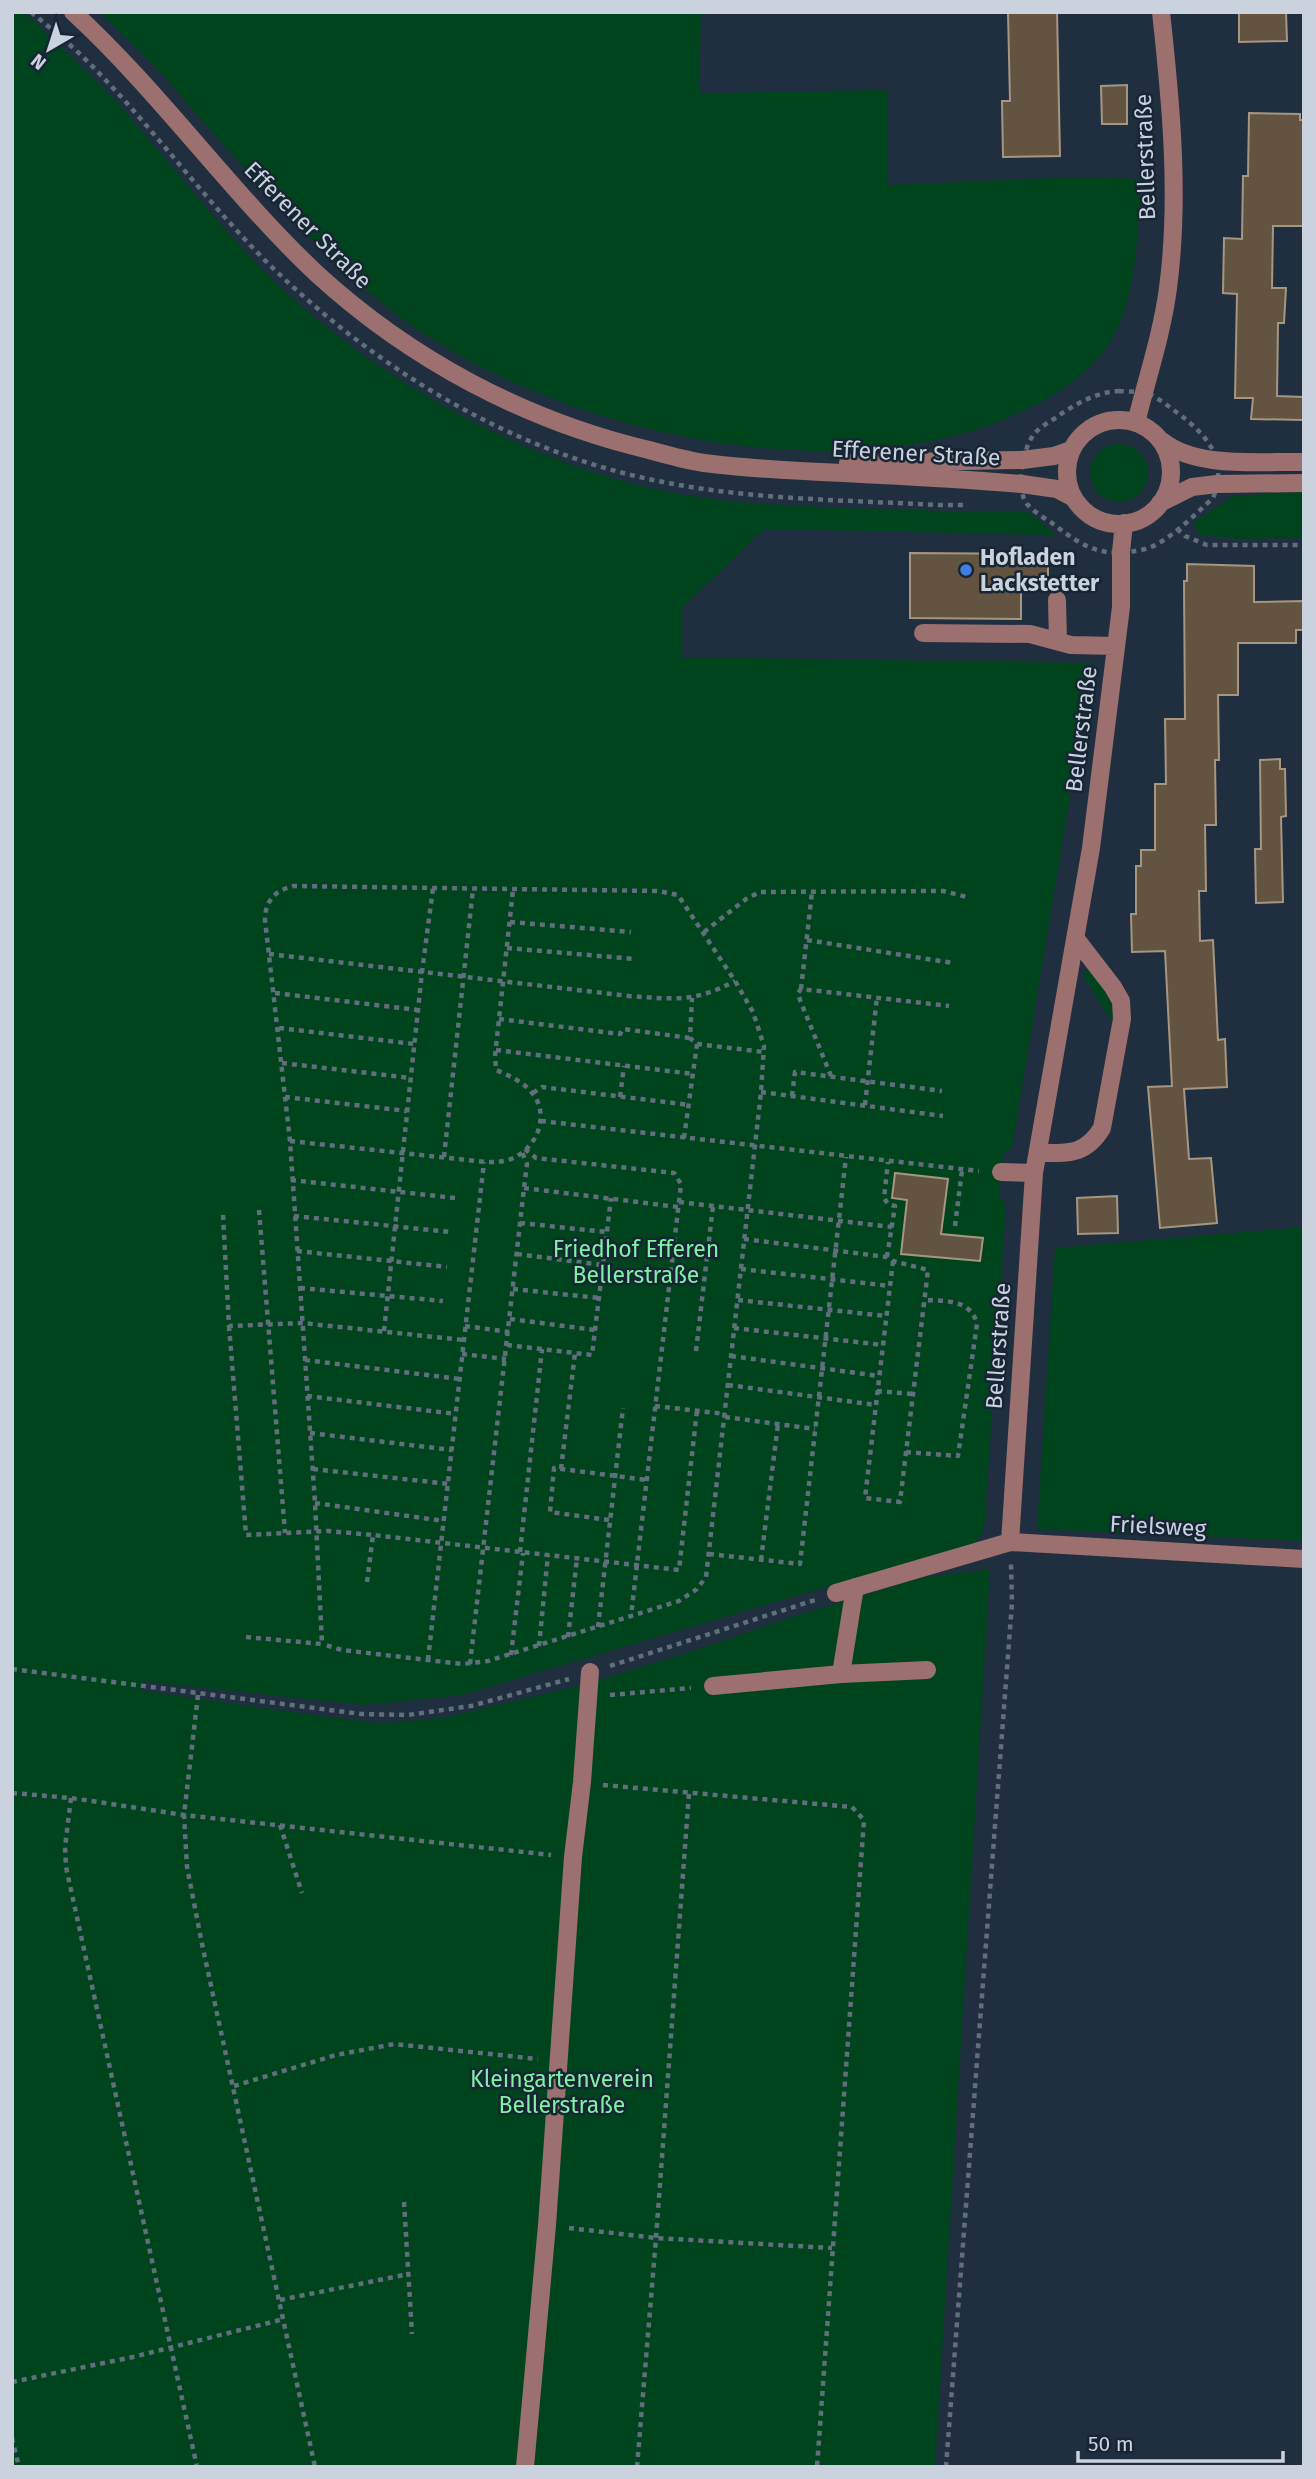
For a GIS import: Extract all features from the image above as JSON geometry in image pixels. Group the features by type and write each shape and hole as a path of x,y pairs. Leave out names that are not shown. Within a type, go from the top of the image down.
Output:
{"street":[{"name":"Efferener Straße","path":"73,12 124,61 228,181 295,252 361,312 440,366 480,389 563,425 608,441 700,463 1021,484 1057,489 1074,498"},
{"name":"Bellerstraße","path":"1136,423 1160,333 1172,246 1174,159 1161,12"},
{"path":"1156,436 1165,448 1170,469 1167,491 1160,503 1138,520 1124,523 1109,523 1095,518 1083,509 1074,498 1068,482 1067,466 1071,450 1080,437 1106,421 1136,423 1156,436 1180,453 1198,458 1304,462"},
{"name":"Efferener Straße","path":"753,468 881,461 1022,460 1054,456 1071,450"},
{"path":"1160,503 1192,487 1217,484 1304,483"},
{"name":"Bellerstraße","path":"1010,1542 1034,1172 1091,848 1121,607 1124,523"},
{"path":"1057,600 1058,642"},
{"path":"923,633 1031,634 1071,645 1116,646"},
{"path":"1038,1153 1068,1153 1094,1142 1102,1128 1122,1019 1121,1001 1117,994 1076,939"},
{"path":"1001,1172 1034,1172"},
{"name":"Frielsweg","path":"836,1593 1010,1542 1304,1559"},
{"path":"841,1674 855,1587"},
{"path":"713,1686 841,1674 927,1670"},
{"path":"525,2467 547,2225 573,1857 590,1672"}],"path":[{"path":"31,12 80,54 275,271 330,321 368,351 416,382 496,426 554,451 662,482 736,494 977,505"},
{"path":"1101,392 1143,392 1162,401 1209,441 1217,460 1217,484 1213,498 1159,543 1146,549 1094,551 1078,544 1027,504 1021,484 1022,460 1034,433 1064,412 1101,392"},
{"path":"1014,504 1027,504"},
{"path":"1177,529 1185,536 1207,545 1304,545"},
{"path":"246,1637 470,1664 511,1656 679,1601 697,1589 706,1577 764,1052 756,1021 735,981 682,899 673,893 294,886 278,892 266,904 265,920 290,1141 313,1469 321,1644"},
{"path":"384,1331 433,888"},
{"path":"444,1157 473,889"},
{"path":"290,1141 484,1162 510,1160 523,1151 533,1139 542,1112 533,1093 513,1077 496,1070 513,890"},
{"path":"704,932 746,899 760,892 943,891 967,897"},
{"path":"813,892 801,989 798,993 831,1076"},
{"path":"510,922 631,933"},
{"path":"807,940 953,964"},
{"path":"507,948 635,959"},
{"path":"269,954 629,996 692,998 718,990 735,981"},
{"path":"801,989 949,1006"},
{"path":"275,993 418,1010"},
{"path":"865,1105 877,997"},
{"path":"690,1038 692,998"},
{"path":"499,1019 620,1034 623,1029 690,1038 697,1044 764,1052"},
{"path":"279,1028 414,1044"},
{"path":"684,1138 697,1044"},
{"path":"496,1050 693,1074"},
{"path":"282,1063 411,1078"},
{"path":"620,1097 624,1066"},
{"path":"792,1096 795,1072 942,1091"},
{"path":"533,1093 542,1087 690,1105"},
{"path":"761,1092 943,1115"},
{"path":"285,1097 407,1111"},
{"path":"541,1121 888,1162 1001,1172"},
{"path":"470,1664 527,1164 523,1151"},
{"path":"523,1151 536,1158 674,1173 681,1184 631,1616"},
{"path":"709,1554 800,1564 846,1157"},
{"path":"428,1660 484,1162"},
{"path":"887,1257 895,1206 888,1204 884,1198 888,1162"},
{"path":"955,1226 962,1170"},
{"path":"291,1180 455,1198"},
{"path":"524,1188 892,1227"},
{"path":"507,1345 592,1355 611,1198"},
{"path":"696,1351 713,1206"},
{"path":"259,1210 285,1533"},
{"path":"223,1216 246,1535 316,1531 373,1535 679,1570 697,1410"},
{"path":"295,1216 451,1232"},
{"path":"520,1223 606,1232"},
{"path":"744,1240 887,1257 928,1270 900,1502 865,1498 893,1261"},
{"path":"297,1251 447,1267"},
{"path":"517,1254 603,1265"},
{"path":"741,1269 890,1286"},
{"path":"300,1288 443,1301"},
{"path":"513,1289 599,1298"},
{"path":"737,1300 886,1317"},
{"path":"906,1452 958,1456 977,1324 970,1309 959,1303 924,1300"},
{"path":"510,1319 595,1330"},
{"path":"229,1326 302,1323 463,1340"},
{"path":"465,1326 509,1332"},
{"path":"734,1328 883,1345"},
{"path":"511,1656 542,1349"},
{"path":"561,1469 575,1353"},
{"path":"462,1354 506,1359"},
{"path":"731,1356 879,1376"},
{"path":"305,1360 460,1379"},
{"path":"728,1385 876,1405"},
{"path":"877,1391 913,1394"},
{"path":"307,1396 456,1414"},
{"path":"655,1406 815,1429"},
{"path":"598,1627 623,1408"},
{"path":"761,1559 778,1424"},
{"path":"310,1433 452,1450"},
{"path":"609,1520 550,1512 554,1468 647,1480"},
{"path":"313,1469 449,1485"},
{"path":"315,1503 444,1521"},
{"path":"368,1582 373,1535"},
{"path":"946,2467 1012,1604 1010,1542"},
{"path":"539,1646 548,1555"},
{"path":"568,1637 577,1558"},
{"path":"12,1669 361,1714 408,1715 471,1706 590,1672 836,1593"},
{"path":"588,1697 713,1686"},
{"path":"198,1695 184,1815 187,1867 315,2467"},
{"path":"582,1782 852,1807 864,1820 817,2467"},
{"path":"12,1793 71,1798 184,1815 573,1857"},
{"path":"637,2467 689,1793"},
{"path":"71,1798 65,1847 66,1867 197,2467"},
{"path":"280,1825 302,1893"},
{"path":"233,2086 336,2055 394,2044 560,2061"},
{"path":"404,2202 412,2334"},
{"path":"547,2225 656,2238 832,2248"},
{"path":"280,2300 409,2274"},
{"path":"12,2382 133,2357 284,2319"},
{"path":"12,2438 19,2467"}],"green space":[{"path":"12,12 23,12 27,15 101,85 252,259 315,318 407,384 508,439 615,479 668,492 747,503 969,512 1019,511 1030,513 1056,535 764,529 682,608 681,657 1092,663 1012,1147 1003,1155 999,1195 1006,1205 984,1532 974,1543 462,1695 364,1705 141,1681 142,1691 382,1724 448,1717 581,1685 925,1577 990,1569 935,2467 12,2467"},
{"path":"99,12 701,12 699,93 887,90 887,185 1077,177 1141,179 1135,258 1128,298 1115,333 1106,348 1085,372 1072,382 1045,400 1016,414 946,438 870,449 789,450 707,441 625,422 548,397 476,364 414,327 384,304 300,228 161,73"},
{"path":"1113,444 1125,444 1140,452 1148,467 1148,479 1140,494 1125,502 1113,502 1098,494 1090,479 1090,467 1098,452"},
{"path":"1304,492 1304,538 1239,539 1200,535 1193,523 1233,496"},
{"path":"1085,969 1106,993 1113,1023 1084,977"},
{"path":"1304,1227 1304,1541 1037,1529 1055,1248"}],"building":[{"path":"1008,12 1057,12 1060,156 1003,157 1002,101 1010,101"},
{"path":"1239,12 1286,12 1287,41 1239,42"},
{"path":"1127,85 1127,124 1102,124 1101,86"},
{"path":"1249,113 1300,114 1300,120 1304,120 1304,226 1273,226 1272,288 1286,288 1284,323 1278,323 1277,396 1304,397 1303,420 1251,419 1253,398 1235,398 1237,294 1223,293 1224,238 1242,239 1243,176 1248,176"},
{"name":"Hofladen Lackstetter","path":"910,553 1048,554 1048,587 1021,587 1021,619 910,618"},
{"path":"1187,564 1254,566 1254,602 1304,601 1304,630 1296,630 1296,643 1238,643 1238,695 1218,695 1216,825 1205,825 1206,891 1199,891 1200,941 1213,940 1218,1040 1225,1039 1227,1087 1184,1089 1189,1159 1211,1158 1217,1223 1160,1228 1148,1087 1172,1086 1165,951 1132,952 1131,914 1136,914 1136,866 1141,866 1141,850 1155,850 1155,784 1166,784 1165,719 1185,719 1184,581 1187,581"},
{"path":"1280,759 1280,769 1285,769 1286,816 1281,817 1283,902 1256,903 1255,849 1261,849 1260,760"},
{"path":"895,1173 948,1179 941,1234 983,1238 980,1261 901,1254 907,1200 892,1198"},
{"path":"1117,1196 1118,1233 1078,1234 1077,1198"}],"place":[{"name":"Hofladen Lackstetter","path":"966,570"}],"park label":[{"name":"Friedhof Efferen Bellerstraße","path":"636,1262"},
{"name":"Kleingartenverein Bellerstraße","path":"562,2092"}]}
